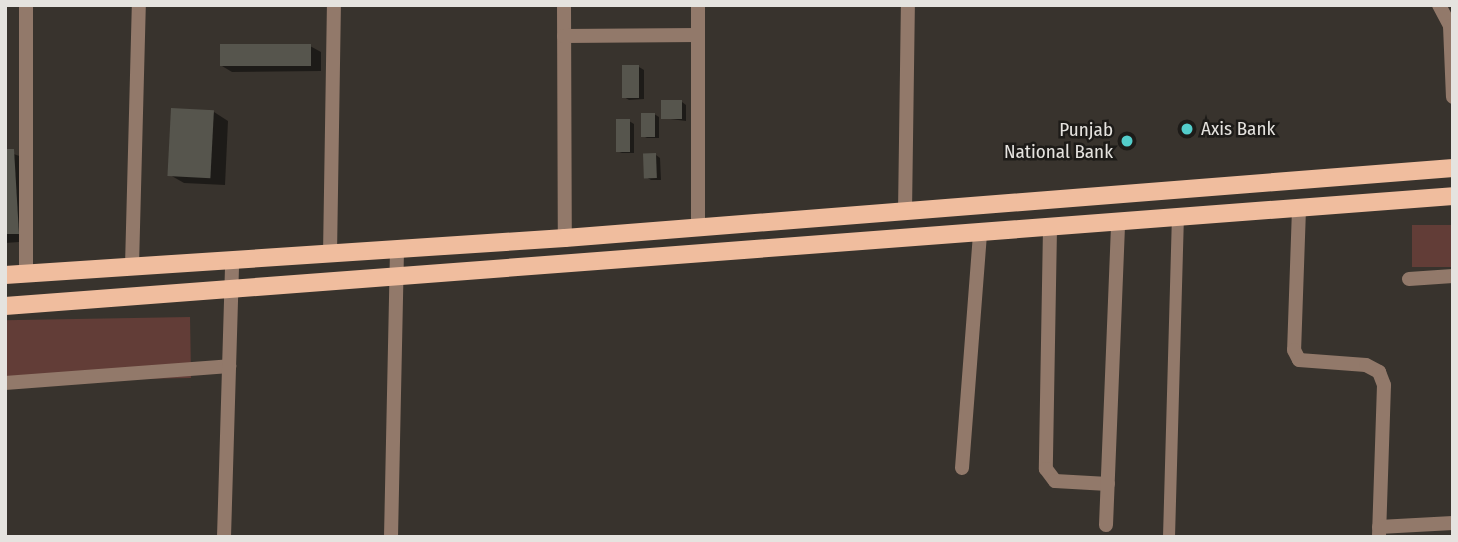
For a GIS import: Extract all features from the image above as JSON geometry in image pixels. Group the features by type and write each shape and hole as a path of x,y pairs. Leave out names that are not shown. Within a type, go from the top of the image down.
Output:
{"main road":[{"path":"5,275 565,239 1453,168"},
{"path":"5,306 231,291 396,276 980,234 1453,196"}],"street":[{"path":"26,5 26,274"},
{"path":"132,266 139,5"},
{"path":"330,255 334,5"},
{"path":"564,5 565,239"},
{"path":"698,5 698,228"},
{"path":"905,212 908,5"},
{"path":"1439,5 1450,26 1453,97"},
{"path":"564,36 698,35"},
{"path":"1299,209 1294,350 1298,359 1310,363 1366,365 1379,372 1384,386 1379,532 1453,523"},
{"path":"1106,525 1118,223"},
{"path":"1051,228 1046,469 1055,481 1108,484"},
{"path":"962,468 980,234"},
{"path":"391,537 397,250"},
{"path":"224,537 232,260"},
{"path":"1409,279 1453,276"},
{"path":"5,383 229,366"}],"lane":[{"path":"1169,537 1178,218"}],"shaded area":[{"path":"1412,225 1453,225 1453,267 1412,267"},
{"path":"190,317 191,378 5,381 5,320"}],"building":[{"path":"220,44 311,44 311,66 220,66"},
{"path":"622,65 639,65 639,98 622,98"},
{"path":"661,100 682,100 682,119 661,119"},
{"path":"171,108 214,110 210,178 167,176"},
{"path":"641,113 655,113 655,137 641,137"},
{"path":"616,119 630,119 630,152 616,152"},
{"path":"5,149 14,149 19,234 5,234"},
{"path":"643,153 656,153 657,178 644,178"}],"place":[{"name":"Axis Bank","path":"1187,129"},
{"name":"Punjab National Bank","path":"1127,141"}]}
